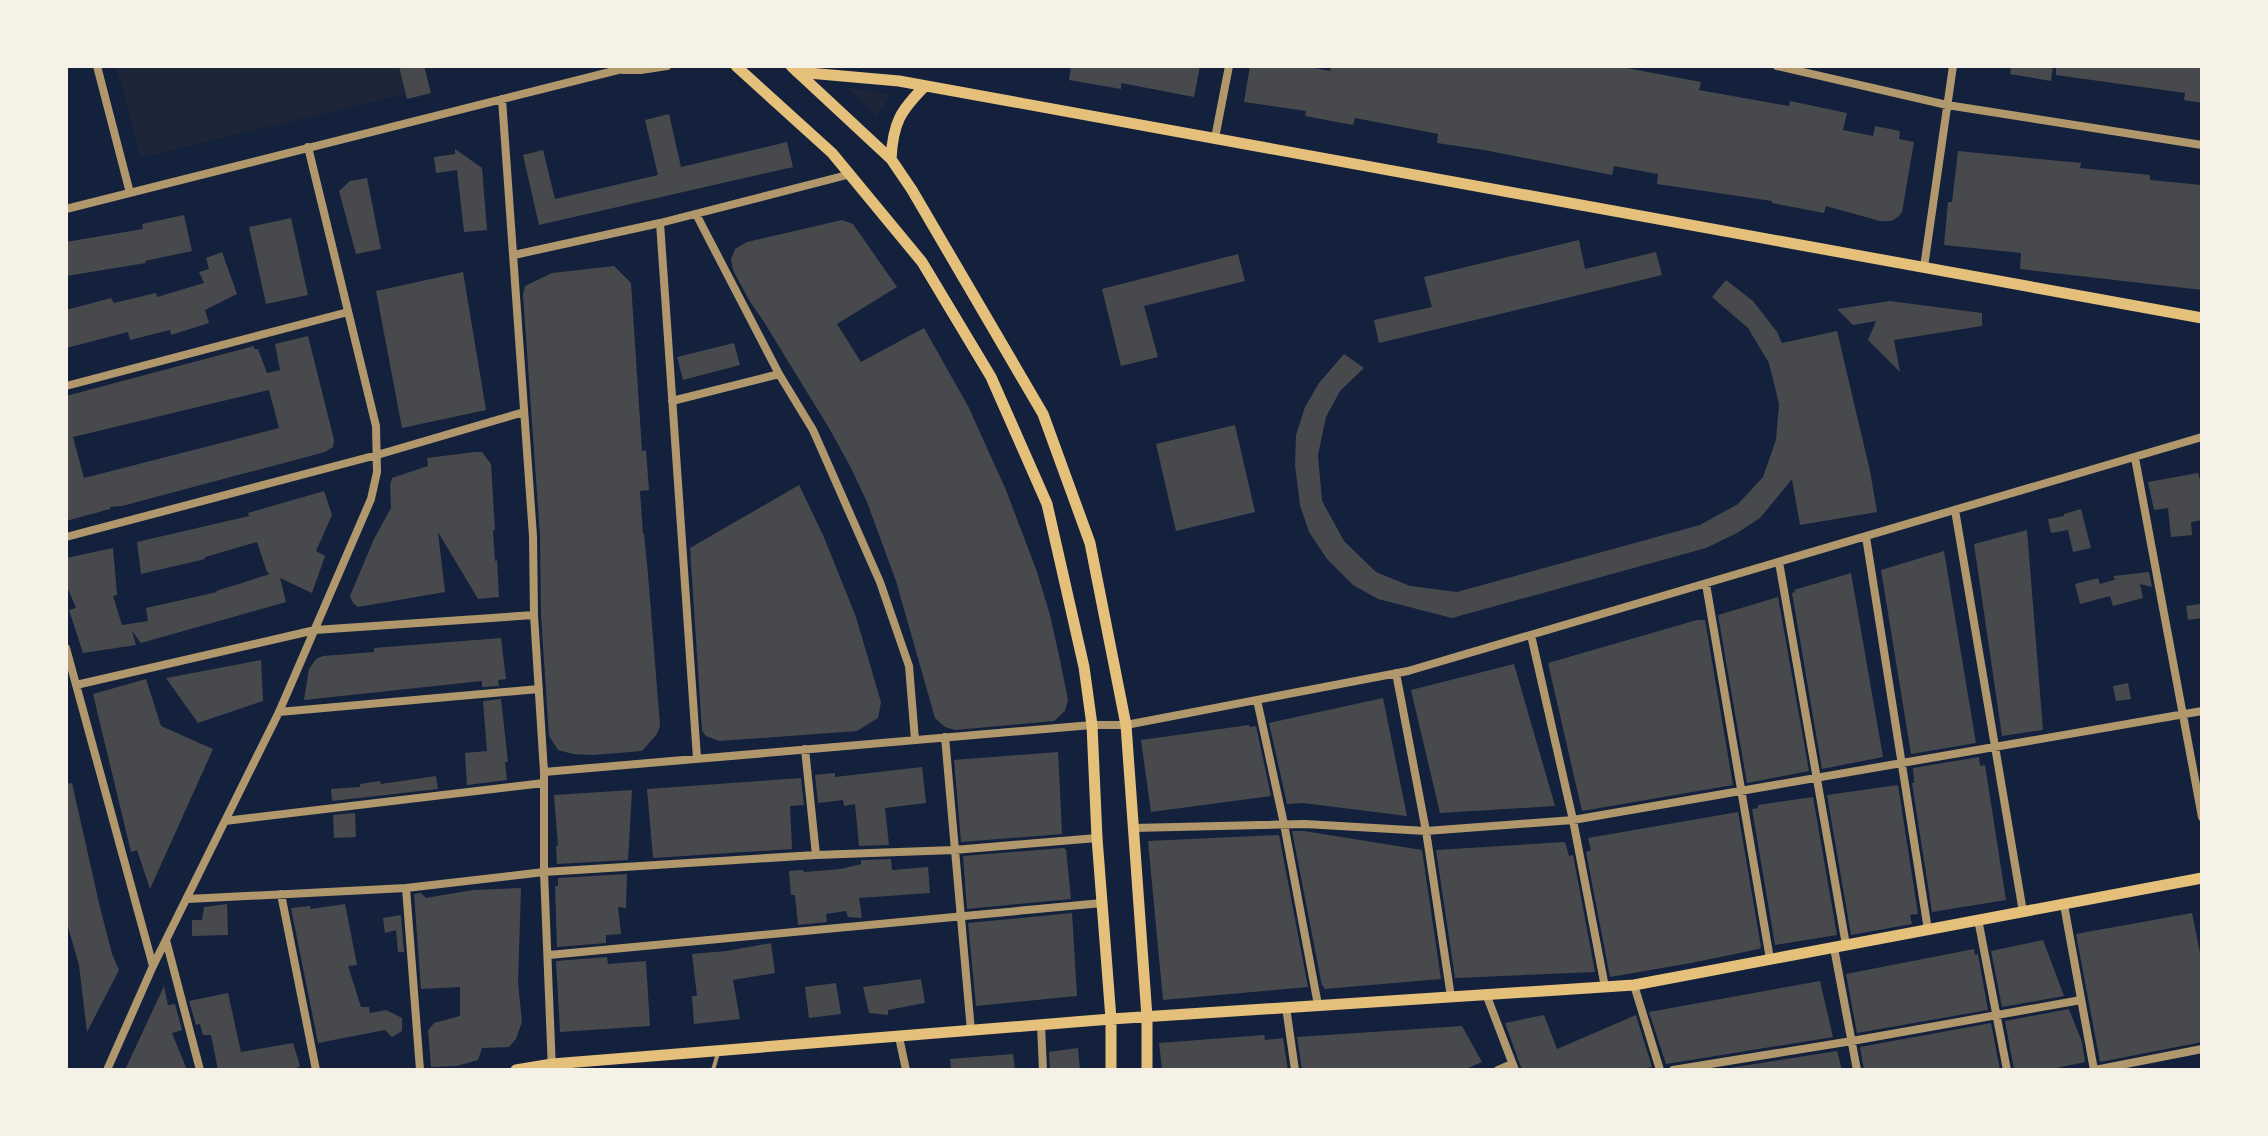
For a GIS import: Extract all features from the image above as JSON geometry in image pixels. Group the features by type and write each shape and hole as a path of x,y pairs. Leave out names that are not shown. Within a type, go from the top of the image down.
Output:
{"main road":[{"path":"736,66 810,130 851,174 922,262 991,377 1047,504 1084,667 1092,725 1111,1019 1111,1070"},
{"path":"794,69 899,81 2202,318"},
{"path":"794,69 891,159 912,190 1043,414 1090,543 1126,725 1147,1017 1147,1070"},
{"path":"891,159 892,135 905,106 925,86"},
{"path":"516,1070 592,1066 719,1051 1111,1019 1634,985 2202,878"}],"street":[{"path":"97,66 130,193"},
{"path":"66,209 622,68 641,70 667,66"},
{"path":"1215,138 1229,66"},
{"path":"1777,66 1947,105 2202,145"},
{"path":"1924,267 1953,66"},
{"path":"502,99 533,536 534,615 544,772 544,872 552,1067"},
{"path":"107,1070 153,966 279,712 371,499 377,472 376,426 308,147"},
{"path":"514,255 660,223 851,174"},
{"path":"696,214 779,374 813,430 880,582 909,666 915,740"},
{"path":"660,223 697,758"},
{"path":"66,386 348,312"},
{"path":"672,401 779,374"},
{"path":"66,537 377,455 524,412"},
{"path":"544,772 1092,725 1126,725 1396,673 2202,437"},
{"path":"2135,458 2202,817"},
{"path":"1955,510 2023,912"},
{"path":"1866,537 1928,930"},
{"path":"1779,562 1816,778 1857,1070"},
{"path":"1706,584 1770,959"},
{"path":"76,685 315,630 534,615"},
{"path":"1531,635 1573,820 1605,987"},
{"path":"66,648 153,966"},
{"path":"1396,673 1426,831 1451,997"},
{"path":"279,712 539,689"},
{"path":"1257,700 1318,1005"},
{"path":"1133,828 1284,824 1426,831 1573,820 2202,711"},
{"path":"945,737 971,1031"},
{"path":"805,749 816,855"},
{"path":"225,821 544,783"},
{"path":"187,899 406,888 544,872 816,855 954,850 1097,838"},
{"path":"406,888 420,1070"},
{"path":"281,894 316,1070"},
{"path":"549,955 1102,903"},
{"path":"2064,905 2094,1070 2202,1049"},
{"path":"1978,919 2007,1070"},
{"path":"166,939 200,1070"},
{"path":"1634,985 1660,1070"},
{"path":"1486,994 1514,1067 1498,1070"},
{"path":"1673,1070 2081,1000"},
{"path":"1286,1007 1295,1070"},
{"path":"1041,1025 1043,1070"},
{"path":"899,1037 906,1070"}],"lane":[{"path":"713,1070 719,1051"}],"shaded area":[{"path":"116,66 399,66 407,93 141,158"},
{"path":"847,88 891,94 877,116"}],"building":[{"path":"399,66 424,66 431,93 407,99"},
{"path":"1071,66 1200,66 1194,97 1121,83 1121,89 1069,80"},
{"path":"1250,66 1304,66 1330,71 1331,66 1616,66 1701,82 1699,90 1789,106 1790,101 1847,113 1843,130 1873,136 1875,126 1900,131 1899,139 1914,142 1902,212 1891,221 1880,221 1826,206 1824,213 1772,201 1657,184 1658,174 1614,166 1612,175 1437,143 1438,134 1355,118 1353,125 1305,116 1306,111 1244,102"},
{"path":"2011,66 2053,66 2051,81 2010,74"},
{"path":"2056,66 2202,66 2202,103 2184,100 2185,93 2056,75"},
{"path":"669,114 681,167 787,142 793,167 539,225 523,155 543,150 555,199 658,175 645,120"},
{"path":"455,149 482,168 487,230 464,232 457,170 436,173 434,157 455,154"},
{"path":"1958,151 2081,163 2080,168 2150,175 2150,180 2202,185 2202,290 2020,269 2021,253 1944,245"},
{"path":"367,178 381,249 356,254 339,191 350,181"},
{"path":"184,215 192,251 146,263 66,276 66,242 143,229 142,224"},
{"path":"291,218 308,295 266,304 249,227"},
{"path":"842,220 853,224 897,287 837,324 861,362 924,328 968,406 1006,490 1037,572 1060,660 1068,700 1065,711 1054,721 955,730 945,727 935,718 896,581 867,502 829,428 733,270 731,259 735,249 747,242"},
{"path":"1579,240 1585,269 1656,252 1662,275 1379,343 1374,320 1432,307 1424,277"},
{"path":"222,252 237,294 205,310 209,323 171,335 170,330 130,340 128,332 66,348 66,310 111,298 114,303 156,293 157,297 204,283 199,272 209,269 206,258"},
{"path":"1238,254 1245,281 1144,306 1158,357 1121,366 1102,289"},
{"path":"614,266 631,283 642,451 646,450 649,490 640,491 660,726 642,751 573,754 558,750 549,736 541,615 540,536 523,295 525,286 552,273"},
{"path":"463,272 486,410 402,428 376,291"},
{"path":"1726,280 1753,301 1782,343 1837,331 1877,512 1800,525 1792,479 1760,518 1706,548 1452,618 1378,599 1353,585 1327,559 1309,532 1300,505 1295,465 1296,435 1305,407 1319,383 1344,354 1364,368 1340,391 1326,417 1318,455 1322,501 1344,541 1376,572 1410,586 1457,592 1700,525 1738,504 1763,477 1776,440 1779,404 1769,363 1748,328 1712,297"},
{"path":"1890,301 1982,313 1982,326 1894,340 1900,372 1868,340 1876,321 1853,325 1837,309"},
{"path":"308,336 334,440 333,447 325,452 66,521 66,396 254,346 267,373 280,370 275,344","holes":["269,390 279,428 84,478 73,437"]},
{"path":"734,343 740,365 683,380 677,357"},
{"path":"1235,425 1255,512 1176,531 1156,444"},
{"path":"482,452 491,464 499,597 478,599 438,532 445,592 358,607 350,596 391,508 392,478 428,466 427,458"},
{"path":"2198,473 2202,487 2202,520 2191,522 2192,535 2171,537 2168,508 2154,510 2148,482"},
{"path":"799,485 856,617 881,702 878,718 857,731 719,741 702,731 690,548"},
{"path":"324,491 332,515 316,551 325,556 312,593 280,578 286,602 141,643 132,631 136,645 83,653 69,610 76,608 66,584 66,558 113,548 117,595 113,596 122,625 148,621 146,608 217,592 270,574 257,542 205,559 141,574 137,542 249,516 248,513"},
{"path":"2081,509 2091,548 2073,552 2068,530 2051,533 2048,519"},
{"path":"2027,530 2043,730 2002,736 1974,544"},
{"path":"1944,551 1976,743 1911,754 1881,570"},
{"path":"2149,572 2152,587 2140,584 2143,598 2113,606 2110,596 2080,604 2075,584 2098,578 2100,584 2117,579 2114,576"},
{"path":"1851,573 1883,757 1822,769 1792,593"},
{"path":"1778,597 1809,771 1747,783 1718,615"},
{"path":"2200,604 2202,618 2188,620 2186,606"},
{"path":"1705,620 1733,785 1582,811 1548,663"},
{"path":"501,638 506,679 498,680 499,686 482,687 482,681 304,700 309,669 316,659 323,656 374,652 374,648"},
{"path":"261,660 263,701 198,723 166,678"},
{"path":"1514,664 1555,806 1440,813 1411,690"},
{"path":"146,679 161,726 213,749 150,889 137,850 131,852 93,694"},
{"path":"2128,683 2131,699 2116,701 2113,686"},
{"path":"1383,698 1407,816 1303,803 1287,804 1269,723"},
{"path":"501,699 507,780 467,785 465,753 487,751 483,701"},
{"path":"1256,726 1271,796 1151,812 1141,740"},
{"path":"1058,752 1062,834 961,842 954,760"},
{"path":"1979,757 1980,766 1985,765 2006,900 1932,912 1912,783 1913,768"},
{"path":"922,767 926,803 885,808 889,845 859,846 855,804 844,806 843,800 818,803 815,775 835,773 835,777"},
{"path":"436,776 438,789 332,801 331,789"},
{"path":"801,778 804,805 790,806 792,849 653,858 647,789"},
{"path":"72,783 99,903 119,970 87,1032 79,965 66,920 66,784"},
{"path":"1898,785 1918,914 1910,915 1912,924 1851,935 1827,795"},
{"path":"632,790 628,860 557,864 554,795"},
{"path":"1813,797 1837,935 1775,945 1752,809 1758,808 1758,805"},
{"path":"1738,812 1761,947 1610,977 1586,852 1591,850 1588,838"},
{"path":"355,813 356,837 334,838 333,815"},
{"path":"1292,831 1422,850 1441,979 1324,989"},
{"path":"1279,835 1308,987 1163,1000 1148,841"},
{"path":"1565,842 1569,856 1573,855 1595,972 1455,978 1436,850"},
{"path":"1066,849 1071,899 967,909 963,856"},
{"path":"891,859 892,870 928,867 930,893 859,898 862,918 848,917 846,911 826,914 827,922 798,925 789,871 841,869 861,864 861,860"},
{"path":"627,874 626,908 618,907 621,934 606,935 606,943 557,947 555,886 558,886 558,878"},
{"path":"521,888 518,983 522,1022 516,1039 509,1047 482,1048 478,1060 457,1066 431,1067 428,1030 434,1023 460,1016 460,987 421,989 414,894 421,893 426,898 473,890"},
{"path":"227,904 228,935 192,936 192,920 202,920 204,907"},
{"path":"345,904 357,965 348,966 361,1007 369,1007 370,1013 386,1010 402,1018 402,1031 392,1037 385,1030 318,1043 291,908 310,906 311,909"},
{"path":"1072,913 1077,996 976,1006 968,923"},
{"path":"2192,913 2202,963 2202,1042 2100,1062 2076,934"},
{"path":"401,915 404,952 398,952 396,930 385,933 383,918"},
{"path":"2043,940 2064,996 2002,1007 1991,951"},
{"path":"771,943 775,973 733,980 740,1019 694,1024 692,996 697,996 692,954"},
{"path":"1974,949 1975,955 1978,954 1988,1010 1857,1033 1846,974"},
{"path":"607,957 608,964 646,961 650,1026 560,1032 556,961"},
{"path":"921,979 925,1003 888,1010 888,1015 869,1013 863,987"},
{"path":"1820,981 1833,1037 1666,1064 1649,1012"},
{"path":"836,983 841,1014 809,1018 805,987"},
{"path":"164,986 168,1005 175,1004 182,1030 172,1033 187,1070 125,1070"},
{"path":"228,993 241,1052 293,1043 300,1066 293,1070 218,1070 211,1035 203,1035 200,1024 196,1025 189,1001"},
{"path":"2069,1009 2082,1042 2085,1062 2047,1070 2014,1070 2005,1021"},
{"path":"1544,1015 1557,1049 1636,1015 1652,1067 1632,1070 1522,1070 1505,1023"},
{"path":"1991,1023 2000,1070 1864,1070 1860,1047"},
{"path":"1462,1026 1482,1062 1464,1070 1302,1070 1297,1037"},
{"path":"1264,1035 1265,1040 1283,1038 1288,1070 1162,1070 1159,1043"},
{"path":"1078,1048 1080,1070 1050,1070 1049,1052"},
{"path":"1837,1051 1842,1070 1717,1070"},
{"path":"1013,1054 1015,1070 951,1070 950,1059"}]}
